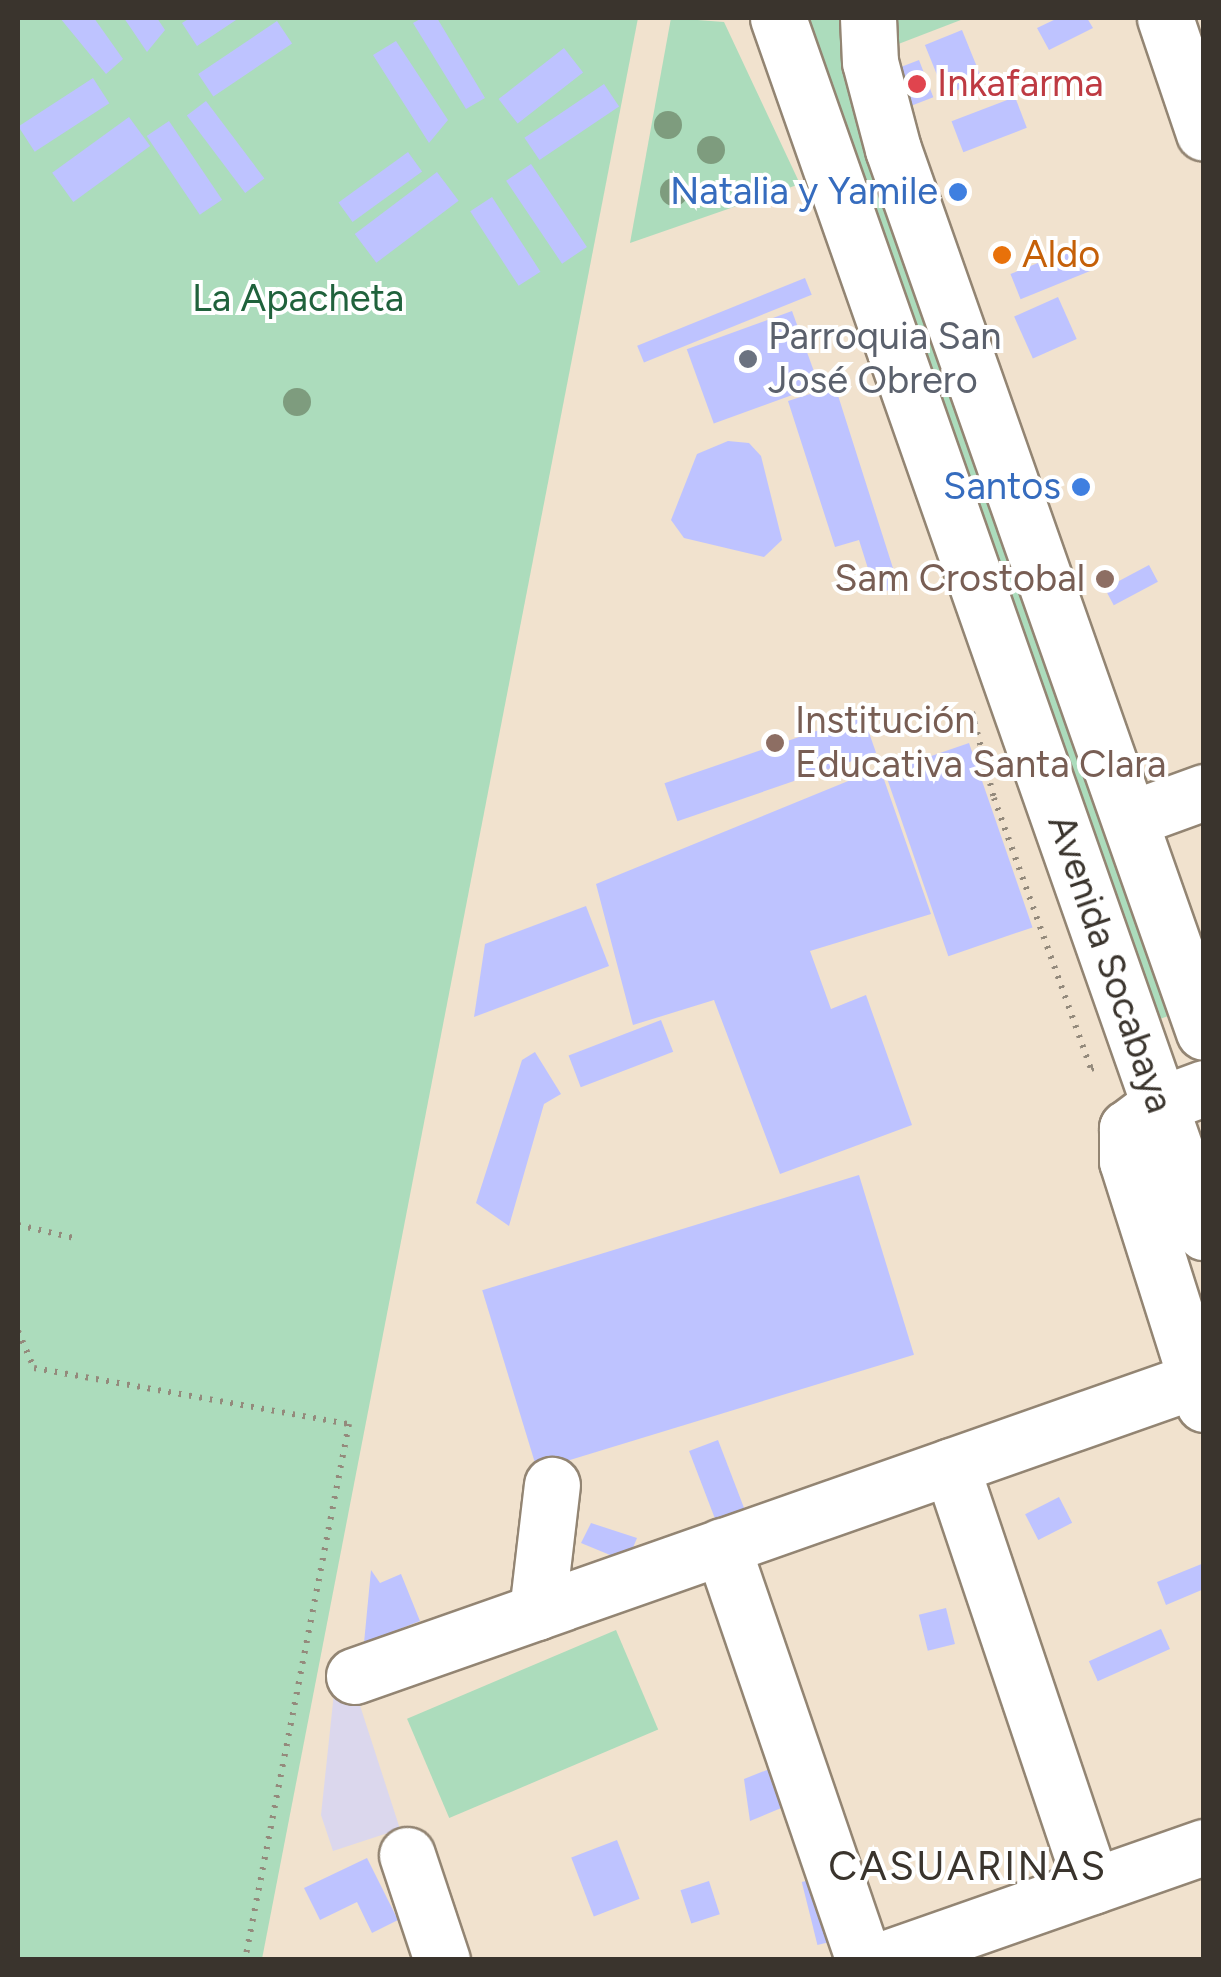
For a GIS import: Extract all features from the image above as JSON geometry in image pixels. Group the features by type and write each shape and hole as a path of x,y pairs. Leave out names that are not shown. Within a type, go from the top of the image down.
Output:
{"main road":[{"name":"Avenida Socabaya","path":"778,18 1181,1096 1204,1232"},
{"name":"Avenida Socabaya","path":"868,18 870,62 894,149 1204,1032"},
{"path":"1165,18 1204,133"},
{"path":"1130,819 1204,792"},
{"path":"354,1676 951,1466 1200,1392 1127,1161 1127,1128 1181,1096"},
{"path":"951,1466 1092,1886"},
{"path":"537,1612 552,1485"},
{"path":"722,1546 864,1960"},
{"path":"882,1960 1204,1847"},
{"path":"407,1855 442,1960"}],"path":[{"path":"18,1226 74,1238"},
{"path":"18,1332 34,1368 350,1424 245,1960"}],"shaded area":[{"path":"354,1687 400,1829 333,1851 321,1815 334,1693"}],"green space":[{"name":"La Apacheta","path":"18,18 638,18 262,1959 18,1959"},
{"path":"671,18 724,22 800,184 630,243"},
{"path":"799,18 853,18 1174,1014 1154,1021"},
{"path":"892,18 966,18 888,48"},
{"path":"616,1630 658,1729 449,1818 407,1719"}],"building":[{"path":"60,18 94,18 123,59 106,74"},
{"path":"124,18 157,18 165,30 147,52"},
{"path":"190,18 239,18 197,46 182,23"},
{"path":"422,18 437,18 485,98 466,109 413,23"},
{"path":"1058,18 1087,18 1093,28 1049,50 1037,28"},
{"path":"277,21 292,43 213,97 198,74"},
{"path":"962,30 982,80 945,95 925,45"},
{"path":"396,41 448,120 429,143 373,55"},
{"path":"564,48 583,72 518,124 499,99"},
{"path":"919,60 933,97 910,106 896,69"},
{"path":"93,78 109,103 35,152 18,126"},
{"path":"604,84 619,106 540,160 524,138"},
{"path":"1015,97 1027,128 963,152 952,121"},
{"path":"206,101 264,178 245,193 187,115"},
{"path":"129,117 150,146 73,202 52,173"},
{"path":"169,121 222,200 200,215 147,136"},
{"path":"408,152 422,171 353,222 338,203"},
{"path":"531,164 587,247 562,264 506,181"},
{"path":"437,172 459,201 376,263 355,234"},
{"path":"492,197 540,272 519,286 470,211"},
{"path":"1080,246 1090,271 1021,299 1010,274"},
{"path":"805,278 812,295 644,362 637,346"},
{"path":"1058,297 1077,339 1033,359 1014,317"},
{"path":"792,311 819,385 714,424 687,349"},
{"path":"835,386 899,587 876,594 859,540 835,547 788,401"},
{"path":"728,441 749,443 761,456 782,540 764,557 684,538 671,520 697,454"},
{"path":"1149,565 1158,582 1114,605 1105,588"},
{"path":"863,715 876,753 677,821 664,783"},
{"path":"969,743 1032,927 948,956 885,772"},
{"path":"880,768 931,914 810,951 831,1009 866,995 912,1125 780,1174 714,1000 633,1025 596,884"},
{"path":"586,906 609,966 474,1017 485,944"},
{"path":"661,1020 673,1052 581,1087 569,1055"},
{"path":"535,1052 561,1094 544,1104 509,1226 476,1203 522,1060"},
{"path":"859,1175 914,1355 537,1470 482,1290"},
{"path":"718,1440 750,1522 721,1533 689,1451"},
{"path":"1059,1497 1072,1523 1038,1540 1025,1514"},
{"path":"591,1523 637,1538 627,1562 581,1543"},
{"path":"1204,1563 1204,1589 1166,1605 1157,1582"},
{"path":"371,1570 380,1583 401,1574 420,1621 364,1643"},
{"path":"946,1608 955,1644 928,1651 919,1615"},
{"path":"1161,1629 1170,1649 1098,1681 1089,1661"},
{"path":"782,1764 798,1801 750,1821 744,1779"},
{"path":"617,1840 640,1899 594,1916 571,1858"},
{"path":"367,1858 398,1920 372,1933 357,1902 320,1920 304,1888"},
{"path":"826,1876 842,1939 817,1945 802,1882"},
{"path":"709,1881 720,1914 691,1924 680,1890"}],"place":[{"name":"Inkafarma","path":"917,84"},
{"name":"Natalia y Yamile","path":"958,192"},
{"name":"Aldo","path":"1002,255"},
{"name":"Parroquia San José Obrero","path":"748,359"},
{"name":"Santos","path":"1081,487"},
{"name":"Sam Crostobal","path":"1105,579"},
{"name":"Institución Educativa Santa Clara","path":"775,743"}],"district":[{"name":"CASUARINAS","path":"968,1866"}]}
